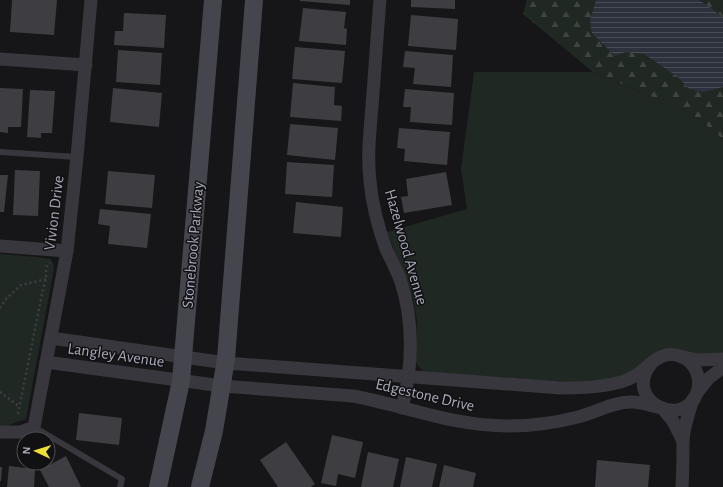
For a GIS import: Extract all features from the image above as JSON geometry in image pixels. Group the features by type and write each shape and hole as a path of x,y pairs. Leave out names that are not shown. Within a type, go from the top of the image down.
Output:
{"main road":[{"name":"Stonebrook Parkway","path":"158,487 181,381 184,358 213,0"},
{"path":"200,487 214,432 226,363 254,0"}],"street":[{"name":"Vivion Drive","path":"34,427 67,251 86,65 91,0"},
{"name":"Hazelwood Avenue","path":"380,0 369,145 369,171 377,223 399,278 406,304 410,335 408,377 402,408"},
{"path":"0,59 86,65"},
{"path":"0,246 67,251"},
{"name":"Langley Avenue","path":"51,338 184,358"},
{"path":"683,441 673,421 648,398 644,385 644,376 651,364 657,358 665,355 681,356 698,360 723,359"},
{"path":"681,356 689,361 697,373 698,387 689,411 683,441 684,461 682,487"},
{"name":"Edgestone Drive","path":"184,358 226,363 550,388 577,388 604,385 630,379 651,364"},
{"name":"Langley Avenue","path":"46,362 181,381"},
{"path":"660,408 671,410 679,409 687,405 708,379 723,367"},
{"name":"Edgestone Drive","path":"181,381 222,386 353,396 450,420 479,425 509,426 561,421 590,414 625,402 635,402 660,408"},
{"path":"0,432 20,432 34,427"}],"lane":[{"path":"0,152 77,157"},
{"path":"34,427 122,479 120,487"}],"path":[{"path":"18,414 46,279 46,268 50,263"},
{"path":"0,308 6,299 21,285 46,279"},
{"path":"0,392 20,407"}],"green space":[{"path":"527,0 723,0 723,139 689,112 593,72 523,14"},
{"path":"474,72 593,72 689,112 723,139 723,354 703,358 674,350 627,376 615,379 569,382 423,372 416,363 417,320 412,295 387,232 467,209 461,169"},
{"path":"0,254 50,259 53,263 54,269 26,419 6,426 0,426"}],"shaded area":[{"path":"596,0 699,0 723,17 723,87 703,92 689,89 678,77 644,54 625,52 615,56 592,33 590,20"}],"building":[{"path":"12,0 57,0 54,35 10,32"},
{"path":"350,0 350,5 300,1"},
{"path":"411,0 455,0 455,9 411,7"},
{"path":"303,8 346,12 344,28 347,29 346,45 299,41"},
{"path":"124,13 166,15 164,48 114,45 115,31 123,31"},
{"path":"411,15 458,19 456,50 408,46"},
{"path":"295,47 345,51 342,83 292,79"},
{"path":"118,50 162,53 160,85 116,82"},
{"path":"405,51 453,55 451,87 413,84 415,68 403,67"},
{"path":"293,83 335,87 334,105 342,106 341,121 290,117"},
{"path":"0,88 23,89 21,127 8,127 8,133 0,132"},
{"path":"113,88 162,93 159,127 110,122"},
{"path":"405,89 454,93 452,125 410,122 411,107 403,107"},
{"path":"30,90 55,91 52,133 41,133 41,138 27,137"},
{"path":"290,124 338,128 335,160 287,155"},
{"path":"399,128 450,132 447,165 404,161 405,149 397,148"},
{"path":"287,162 334,165 332,197 285,194"},
{"path":"15,170 40,171 38,216 13,215"},
{"path":"108,171 155,175 152,208 105,204"},
{"path":"446,172 452,205 404,213 401,197 408,196 406,179"},
{"path":"0,175 8,175 4,212 0,212"},
{"path":"296,202 343,207 341,237 293,233"},
{"path":"100,209 151,214 147,248 108,244 110,226 98,224"},
{"path":"79,413 122,418 119,445 76,440"},
{"path":"332,435 363,442 355,478 338,474 336,486 321,483"},
{"path":"286,442 315,484 311,487 278,487 260,460"},
{"path":"368,452 399,459 393,487 361,487"},
{"path":"66,456 81,487 49,487 41,471 56,471 56,461"},
{"path":"406,457 437,464 432,487 400,487"},
{"path":"597,460 650,465 648,487 595,487"},
{"path":"444,465 476,473 473,487 439,487"},
{"path":"9,466 16,467 16,471 35,471 34,487 7,487"},
{"path":"0,467 2,467 1,481 0,481"}]}
